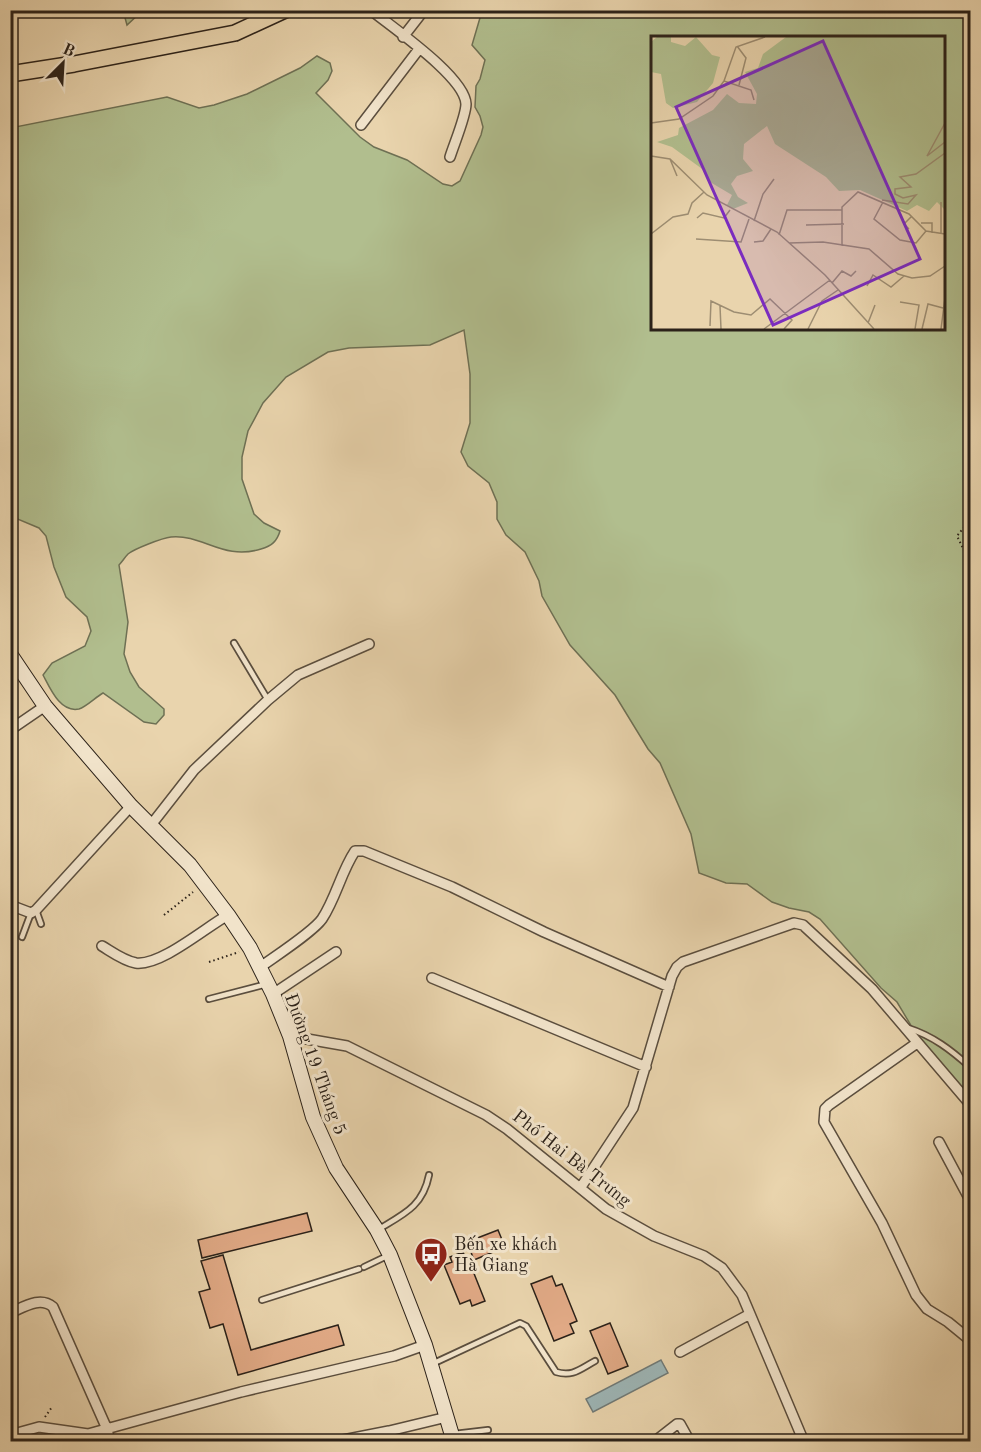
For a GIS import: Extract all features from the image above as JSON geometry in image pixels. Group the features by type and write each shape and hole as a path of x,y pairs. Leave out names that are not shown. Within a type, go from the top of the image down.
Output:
{"main road":[{"path":"10,74 235,33 285,10"}],"street":[{"path":"371,10 442,66 463,91 466,104 450,157"},
{"path":"403,37 424,10"},
{"path":"361,125 419,49"},
{"path":"151,825 194,770 298,675 369,644"},
{"name":"Đường 19 Tháng 5","path":"10,654 45,706 131,806 205,883 250,948 290,1036 318,1127 336,1168 390,1255 432,1364 453,1438"},
{"path":"10,730 45,706"},
{"path":"10,905 33,911 131,806"},
{"path":"259,968 317,925 330,903 347,862 355,851 364,851 452,887 544,932 669,987"},
{"path":"102,946 119,957 136,963 152,960 173,951 228,915"},
{"path":"581,1187 633,1108 677,967 683,962 794,923 800,924 872,989 970,1104"},
{"path":"270,989 336,952"},
{"path":"432,978 646,1067"},
{"name":"Phố Hai Bà Trưng","path":"290,1036 347,1046 477,1110 498,1122 606,1209 639,1228 704,1256 722,1268 736,1286 750,1314 804,1442"},
{"path":"917,1043 829,1105 825,1109 824,1122 882,1223 916,1295 927,1309 970,1340"},
{"path":"939,1142 970,1200"},
{"path":"10,1313 38,1302 47,1302 53,1306 107,1429 110,1442"},
{"path":"680,1352 750,1314"},
{"path":"10,1435 39,1427 88,1434 241,1392 394,1356 425,1345"},
{"path":"333,1442 447,1417"},
{"path":"654,1442 680,1424 690,1442"}],"lane":[{"path":"234,643 268,700"},
{"path":"33,911 41,924"},
{"path":"22,937 33,911"},
{"path":"208,999 270,989"},
{"path":"903,1026 926,1034 947,1047 970,1067"},
{"path":"376,1230 408,1212 421,1199 427,1187 429,1175"},
{"path":"262,1300 361,1268 390,1255"},
{"path":"432,1364 520,1323 526,1326 556,1372 566,1374 576,1372 594,1361"},
{"path":"453,1438 488,1430"}],"path":[{"path":"970,520 957,536 970,563"},
{"path":"164,915 205,883"},
{"path":"209,962 250,948"}],"green space":[{"path":"113,11 142,11 127,25 124,14"},
{"path":"482,11 970,11 970,1095 925,1049 897,1002 881,988 820,919 809,912 772,902 747,884 726,883 699,873 691,834 660,763 648,749 615,695 570,645 542,596 539,581 525,552 506,535 497,519 497,502 489,483 468,466 461,452 470,423 470,374 464,330 430,345 349,348 328,352 286,377 263,403 248,431 242,457 242,479 254,514 264,523 280,531 271,545 248,552 235,552 193,539 171,537 131,552 119,565 128,622 124,654 130,672 139,687 164,709 164,715 156,724 144,722 103,693 79,709 66,707 52,693 43,675 52,663 85,646 91,631 87,617 66,597 54,567 46,536 39,528 15,518 11,513 10,128 167,97 199,108 214,105 247,94 300,68 317,56 330,63 332,71 328,80 316,93 360,137 374,147 407,160 443,184 452,186 460,181 481,135 483,127 475,107 476,86 485,60 472,45"}],"water":[{"path":"661,1360 668,1373 593,1412 586,1399"}],"building":[{"path":"307,1213 312,1231 202,1258 198,1240"},
{"path":"498,1230 505,1247 474,1260 467,1242"},
{"path":"463,1252 465,1257 467,1256 485,1301 472,1306 470,1300 460,1304 444,1265 452,1262 450,1257"},
{"path":"223,1255 251,1350 338,1325 344,1345 238,1375 223,1324 210,1328 199,1292 210,1289 201,1261"},
{"path":"552,1276 556,1286 562,1284 577,1321 570,1324 574,1333 554,1341 531,1284"},
{"path":"610,1323 628,1366 608,1374 590,1331"}],"place":[{"name":"Bến xe khách Hà Giang","path":"431,1283"}]}
